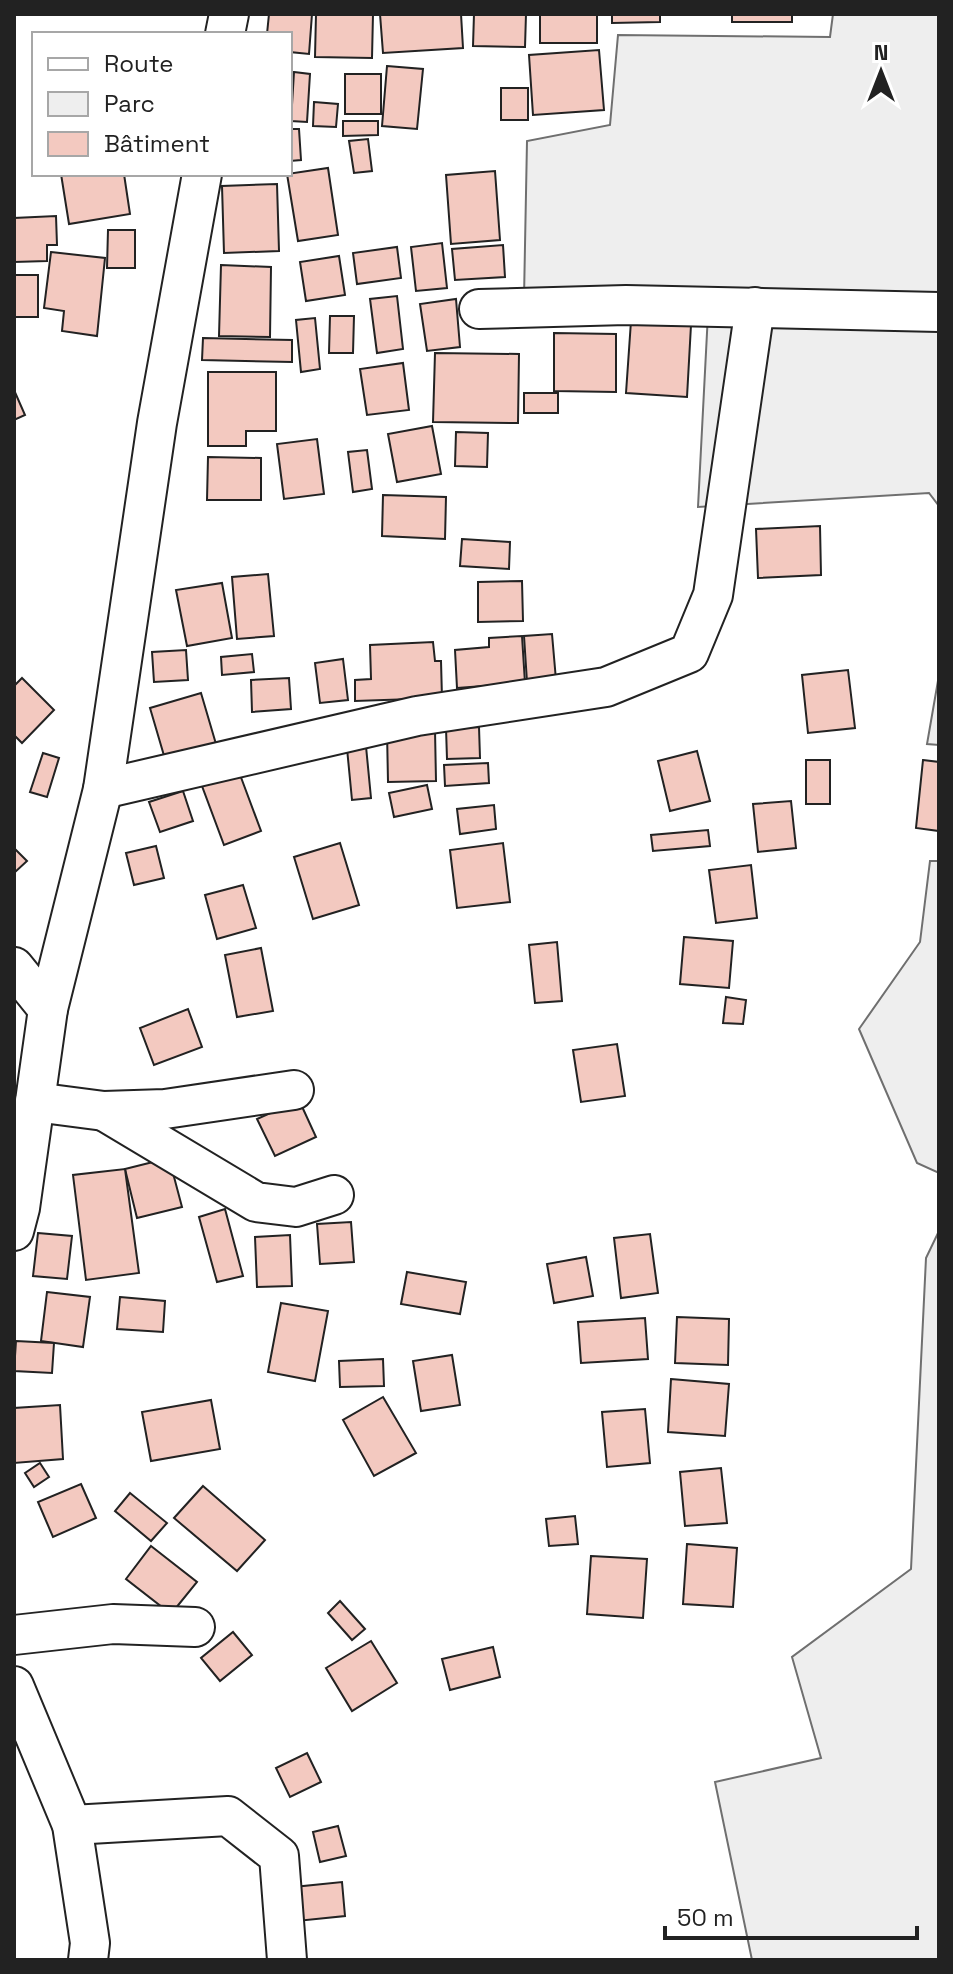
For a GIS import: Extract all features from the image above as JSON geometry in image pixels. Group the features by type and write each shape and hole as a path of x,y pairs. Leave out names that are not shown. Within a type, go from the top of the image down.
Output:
{"street":[{"path":"14,1231 48,1009 103,789 157,423 202,176"},
{"path":"479,309 626,305 939,312"},
{"path":"103,789 417,716 606,687 689,653 713,595 755,307"},
{"path":"14,967 48,1009"},
{"path":"35,1102 104,1111 165,1109 294,1090"},
{"path":"104,1111 256,1202 296,1207 334,1195"},
{"path":"14,1635 113,1624 195,1627"},
{"path":"14,1686 72,1825 90,1943 88,1960"},
{"path":"72,1825 228,1816 279,1856 287,1960"}],"green space":[{"path":"833,14 939,14 939,506 929,493 698,507 709,294 524,298 527,141 610,125 618,35 830,37"},
{"path":"939,675 939,745 927,744"},
{"path":"930,861 939,861 939,1173 917,1163 859,1029 920,942"},
{"path":"939,1231 939,1960 752,1960 715,1782 821,1758 792,1657 911,1569 926,1258"}],"building":[{"path":"269,14 312,14 309,54 292,52 292,32 267,32"},
{"path":"316,14 373,14 372,58 315,57"},
{"path":"380,14 461,14 463,48 383,53"},
{"path":"474,14 526,14 525,47 473,46"},
{"path":"540,14 597,14 597,43 540,43"},
{"path":"612,14 660,14 660,22 612,23"},
{"path":"732,14 792,14 792,22 732,22"},
{"path":"599,50 604,110 533,115 529,55"},
{"path":"387,66 423,69 417,129 382,126"},
{"path":"294,72 310,74 307,122 292,121"},
{"path":"345,74 381,74 381,114 345,114"},
{"path":"501,88 528,88 528,120 501,120"},
{"path":"314,102 338,104 336,127 313,126"},
{"path":"343,121 378,121 378,135 343,136"},
{"path":"292,129 299,129 301,160 292,161"},
{"path":"368,139 372,171 354,173 349,141"},
{"path":"328,168 338,235 298,241 287,176"},
{"path":"495,171 500,240 451,244 446,175"},
{"path":"61,176 124,176 130,214 69,224"},
{"path":"277,184 279,251 224,253 222,186"},
{"path":"56,216 57,245 47,245 47,261 14,262 14,218"},
{"path":"108,230 135,230 135,268 107,268"},
{"path":"442,243 447,288 416,291 411,247"},
{"path":"503,245 505,277 455,280 452,249"},
{"path":"397,247 401,278 357,284 353,253"},
{"path":"51,252 105,258 97,336 62,331 64,311 44,308"},
{"path":"339,256 345,295 306,301 300,262"},
{"path":"221,265 271,267 270,337 219,336"},
{"path":"14,275 38,275 38,317 14,317"},
{"path":"397,296 403,349 377,353 370,299"},
{"path":"456,299 460,347 427,351 420,304"},
{"path":"330,316 354,316 353,353 329,353"},
{"path":"315,318 320,369 301,372 296,320"},
{"path":"631,321 691,325 687,397 626,393"},
{"path":"554,333 616,334 616,392 554,391"},
{"path":"203,338 292,340 292,362 202,360"},
{"path":"435,353 519,354 518,423 433,422"},
{"path":"403,363 409,410 367,415 360,369"},
{"path":"208,372 276,372 276,431 246,431 246,446 208,446"},
{"path":"14,390 25,415 14,420"},
{"path":"524,393 558,393 558,413 524,413"},
{"path":"432,426 441,474 397,482 388,434"},
{"path":"456,432 488,433 487,467 455,466"},
{"path":"317,439 324,494 284,499 277,444"},
{"path":"367,450 372,489 353,492 348,452"},
{"path":"208,457 261,458 261,500 207,500"},
{"path":"383,495 446,497 445,539 382,536"},
{"path":"820,526 821,575 758,578 756,529"},
{"path":"462,539 510,542 509,569 460,566"},
{"path":"268,574 274,636 237,639 232,577"},
{"path":"522,581 523,621 478,622 478,582"},
{"path":"222,583 232,638 187,646 176,590"},
{"path":"552,634 556,680 527,682 524,636"},
{"path":"522,636 525,683 457,688 455,650 489,647 489,638"},
{"path":"433,642 435,661 441,661 442,698 355,701 355,680 371,679 370,645"},
{"path":"186,650 188,680 154,682 152,652"},
{"path":"252,654 254,672 222,675 221,657"},
{"path":"343,659 348,700 320,703 315,663"},
{"path":"848,670 855,728 808,733 802,675"},
{"path":"22,678 54,710 22,743 14,735 14,686"},
{"path":"289,678 291,709 252,712 251,680"},
{"path":"201,693 216,744 165,759 150,708"},
{"path":"479,727 480,758 447,759 446,728"},
{"path":"435,730 436,781 388,782 387,731"},
{"path":"365,736 371,798 352,800 346,738"},
{"path":"697,751 710,801 670,811 658,761"},
{"path":"43,753 59,758 47,797 30,792"},
{"path":"806,760 830,760 830,804 806,804"},
{"path":"923,760 939,762 939,831 916,828"},
{"path":"488,763 489,783 445,786 444,765"},
{"path":"239,772 261,831 224,845 202,786"},
{"path":"427,785 432,809 394,817 389,793"},
{"path":"183,791 193,821 160,832 149,802"},
{"path":"791,801 796,848 758,852 753,804"},
{"path":"494,805 496,829 460,834 457,809"},
{"path":"708,830 710,846 653,851 651,835"},
{"path":"340,843 359,905 313,919 294,857"},
{"path":"503,843 510,902 457,908 450,850"},
{"path":"156,846 164,878 134,885 126,853"},
{"path":"14,848 27,861 14,873"},
{"path":"751,865 757,918 716,923 709,870"},
{"path":"243,885 256,928 217,939 205,895"},
{"path":"684,937 733,941 729,988 680,984"},
{"path":"557,942 562,1001 535,1003 529,945"},
{"path":"261,948 273,1011 237,1017 225,955"},
{"path":"726,997 746,1000 743,1024 723,1023"},
{"path":"188,1009 202,1047 154,1065 140,1028"},
{"path":"617,1044 625,1096 581,1102 573,1050"},
{"path":"299,1100 316,1137 275,1156 257,1119"},
{"path":"169,1158 182,1207 137,1218 125,1169"},
{"path":"125,1169 139,1273 86,1280 73,1175"},
{"path":"225,1209 243,1276 217,1282 199,1217"},
{"path":"351,1222 354,1262 320,1264 317,1224"},
{"path":"38,1233 72,1236 67,1279 33,1276"},
{"path":"650,1234 658,1293 621,1298 614,1238"},
{"path":"290,1235 292,1286 257,1287 255,1237"},
{"path":"586,1257 593,1296 554,1303 547,1264"},
{"path":"407,1272 466,1282 460,1314 401,1304"},
{"path":"47,1292 90,1297 83,1347 41,1341"},
{"path":"120,1297 165,1301 163,1332 117,1329"},
{"path":"281,1303 328,1311 315,1381 268,1372"},
{"path":"677,1317 729,1319 728,1365 675,1363"},
{"path":"645,1318 648,1359 581,1363 578,1322"},
{"path":"16,1341 54,1343 52,1373 14,1371"},
{"path":"452,1355 460,1405 421,1411 413,1361"},
{"path":"383,1359 384,1386 340,1387 339,1361"},
{"path":"671,1379 729,1384 725,1436 668,1432"},
{"path":"383,1397 416,1453 374,1476 343,1420"},
{"path":"211,1400 220,1449 151,1461 142,1412"},
{"path":"60,1405 63,1459 14,1463 14,1408"},
{"path":"645,1409 650,1463 607,1467 602,1412"},
{"path":"40,1463 49,1477 34,1487 25,1473"},
{"path":"721,1468 727,1523 685,1526 680,1472"},
{"path":"81,1484 96,1518 53,1537 38,1502"},
{"path":"203,1486 265,1540 237,1571 174,1518"},
{"path":"130,1493 167,1523 151,1541 115,1511"},
{"path":"575,1516 578,1544 549,1546 546,1519"},
{"path":"687,1544 737,1548 733,1607 683,1604"},
{"path":"151,1546 197,1582 171,1614 126,1579"},
{"path":"591,1556 647,1559 643,1618 587,1614"},
{"path":"340,1601 365,1629 352,1640 328,1613"},
{"path":"233,1632 252,1655 220,1681 201,1658"},
{"path":"371,1641 397,1683 352,1711 326,1668"},
{"path":"493,1647 500,1677 450,1690 442,1659"},
{"path":"307,1753 321,1782 290,1797 276,1768"},
{"path":"338,1826 346,1856 320,1862 313,1832"},
{"path":"342,1882 345,1916 297,1921 294,1887"}]}
